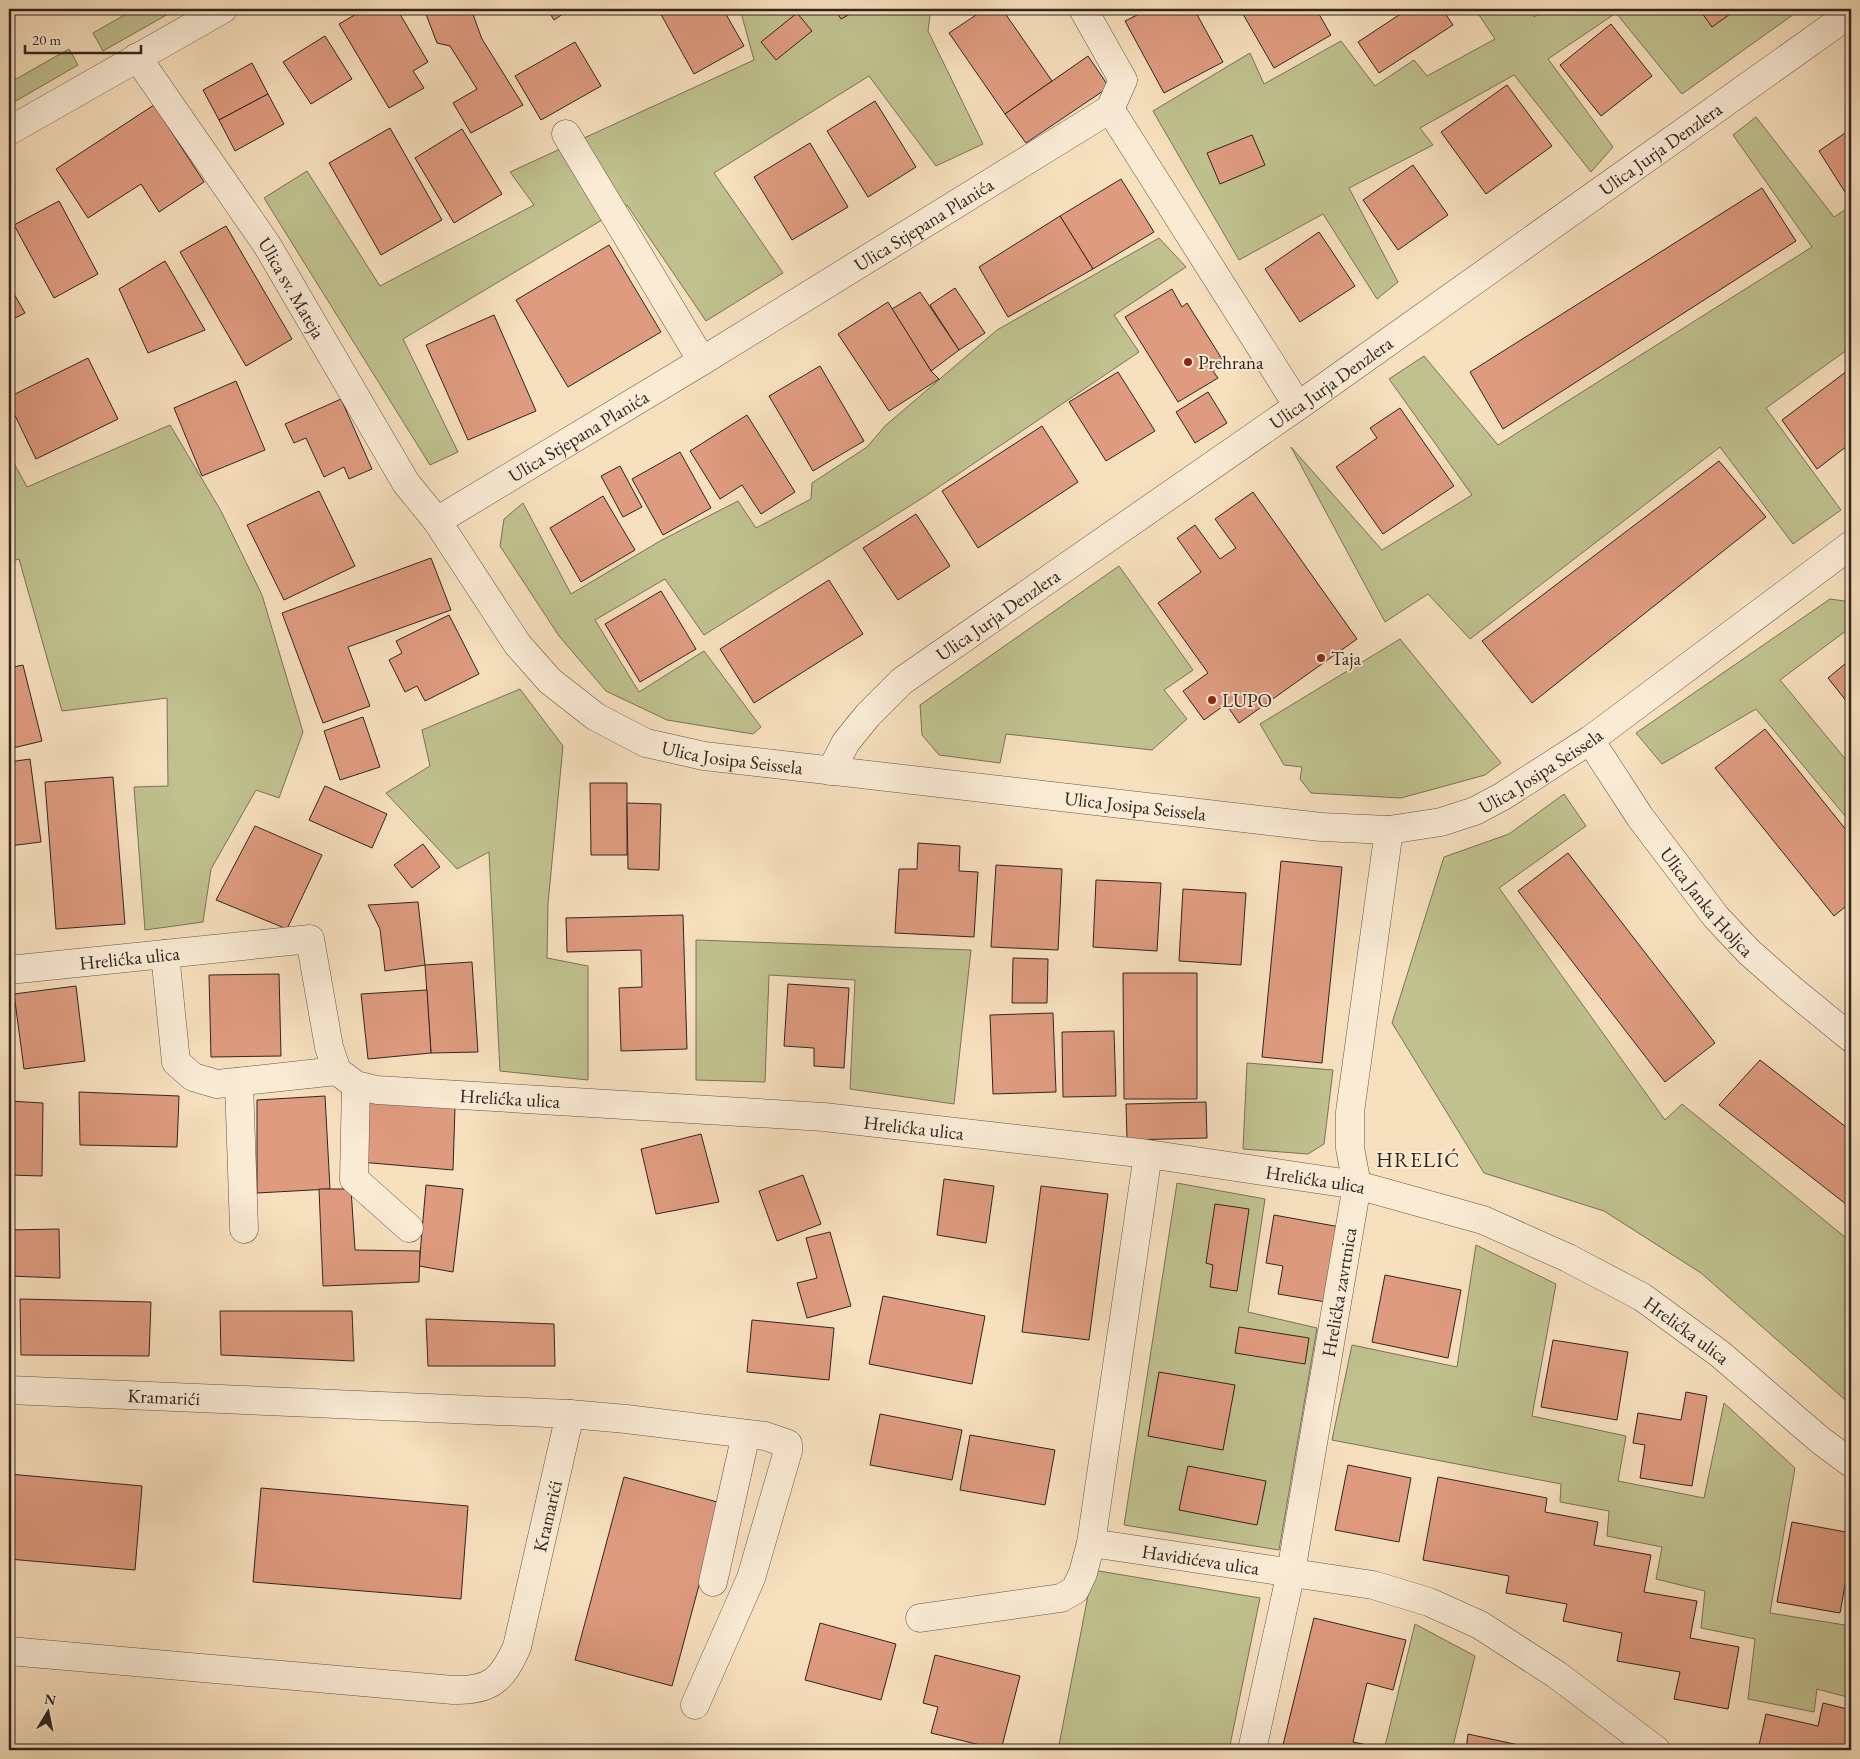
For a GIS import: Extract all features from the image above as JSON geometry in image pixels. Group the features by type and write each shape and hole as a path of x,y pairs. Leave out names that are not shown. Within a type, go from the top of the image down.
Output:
{"street":[{"path":"9,131 223,9"},
{"path":"1083,9 1123,80 1110,108 1298,406"},
{"name":"Ulica Jurja Denzlera","path":"831,771 846,742 868,715 902,681 1298,406 1851,13"},
{"name":"Ulica sv. Mateja","path":"137,57 267,245 406,482 437,522"},
{"name":"Ulica Stjepana Planića","path":"437,522 702,361 1110,108"},
{"path":"566,134 702,361"},
{"name":"Ulica Josipa Seissela","path":"437,522 518,645 550,682 596,717 646,743 704,756 831,771 1321,827 1389,830 1441,822 1476,811 1503,796 1590,740 1851,546"},
{"name":"Ulica Janka Holjca","path":"1590,740 1640,817 1716,916 1749,952 1851,1038"},
{"name":"Hrelićka zavrtnica","path":"1252,1750 1291,1572 1357,1185 1350,1148 1350,1112 1389,830"},
{"name":"Hrelićka ulica","path":"9,970 310,939 329,1047 346,1078 377,1090 824,1117 1148,1154 1357,1185 1483,1220 1568,1258 1642,1297 1720,1354 1820,1440 1851,1462"},
{"path":"165,954 176,1062 193,1077 217,1084 346,1078 354,1178 409,1228"},
{"path":"238,1082 244,1229"},
{"path":"920,1618 1061,1598 1076,1590 1091,1543 1148,1154"},
{"name":"Kramarići","path":"9,1390 570,1414 517,1647 508,1667 497,1679 487,1686 453,1690 9,1651"},
{"path":"570,1414 765,1436 788,1444 788,1451 751,1578 695,1705"},
{"path":"712,1582 746,1434"},
{"name":"Havidićeva ulica","path":"1091,1543 1373,1585 1429,1602 1480,1624 1557,1675 1656,1750"}],"green space":[{"path":"135,9 177,9 103,51 93,33"},
{"path":"740,9 931,9 928,31 983,144 936,166 869,76 714,173 783,273 706,321 627,205 403,339 458,452 430,465 264,198 307,171 380,286 534,205 510,172 754,60"},
{"path":"1475,9 1528,9 1534,17 1546,9 1801,9 1682,94 1616,13 1548,59 1613,147 1591,172 1514,75 1420,128 1433,145 1349,188 1398,282 1377,299 1323,214 1239,260 1153,111 1250,53 1264,84 1341,41 1375,86 1414,60 1427,76 1495,39"},
{"path":"69,49 78,65 9,105 9,83"},
{"path":"1756,117 1834,217 1851,206 1851,347 1766,408 1841,510 1793,544 1720,447 1470,639 1428,594 1385,622 1291,447 1382,550 1472,495 1389,379 1424,356 1498,445 1812,247 1733,135"},
{"path":"1159,238 1186,267 1114,315 1139,352 924,497 704,635 665,579 595,620 639,692 704,651 761,727 753,734 667,720 606,691 559,636 500,546 504,519 523,503 571,594 660,541 738,501 756,528 811,499 812,483 867,447 885,426 997,330"},
{"path":"170,425 221,511 262,595 303,732 279,798 256,790 211,869 203,922 145,930 134,787 168,786 167,698 62,711 19,559 9,562 9,454 27,487"},
{"path":"1119,566 1193,670 1164,690 1187,719 1152,750 1006,734 1000,763 939,755 922,735 920,705"},
{"path":"1830,599 1851,602 1851,627 1780,680 1851,766 1851,823 1756,709 1662,764 1636,733"},
{"path":"1400,639 1501,763 1485,775 1401,798 1311,793 1300,779 1302,767 1284,765 1260,724"},
{"path":"520,689 563,746 548,904 547,958 588,966 588,1080 500,1071 489,852 457,869 386,793 430,766 422,730"},
{"path":"1564,794 1586,826 1499,888 1665,1120 1682,1104 1851,1242 1851,1405 1701,1273 1604,1211 1484,1173 1392,1023 1444,857 1509,834"},
{"path":"696,940 971,950 954,1104 850,1089 855,980 769,975 765,1082 696,1080"},
{"path":"1247,1063 1333,1070 1324,1144 1308,1154 1243,1149"},
{"path":"1177,1183 1265,1199 1248,1312 1317,1328 1279,1550 1124,1525"},
{"path":"1476,1245 1556,1284 1532,1416 1626,1436 1618,1481 1704,1498 1724,1403 1795,1468 1770,1613 1851,1626 1851,1698 1817,1689 1814,1712 1748,1699 1755,1639 1701,1628 1705,1591 1656,1579 1662,1547 1607,1536 1609,1511 1560,1502 1561,1484 1332,1440 1352,1345 1457,1367"},
{"path":"1093,1570 1260,1598 1229,1750 1058,1750"},
{"path":"1415,1624 1475,1656 1452,1750 1384,1750"}],"building":[{"path":"365,9 397,9 428,62 413,71 424,88 389,108 339,24"},
{"path":"424,9 471,9 482,39 523,105 471,133 453,103 477,89 450,46 437,43"},
{"path":"547,9 570,9 554,20"},
{"path":"658,9 723,9 744,46 694,74"},
{"path":"835,9 859,9 841,19"},
{"path":"985,9 1002,9 1052,81 1005,114 949,33"},
{"path":"1149,9 1194,9 1223,62 1164,93 1125,21"},
{"path":"1240,9 1316,9 1331,35 1274,68"},
{"path":"1408,9 1442,9 1453,25 1379,73 1358,42"},
{"path":"1699,9 1737,9 1712,27"},
{"path":"797,13 812,31 776,60 761,42"},
{"path":"1611,24 1652,76 1601,116 1560,65"},
{"path":"325,36 352,79 311,104 283,62"},
{"path":"575,42 601,86 541,120 515,76"},
{"path":"1088,56 1109,87 1026,143 1005,114"},
{"path":"252,63 268,94 219,120 203,90"},
{"path":"1507,85 1552,146 1486,194 1441,132"},
{"path":"268,94 284,124 235,151 219,120"},
{"path":"875,101 916,167 868,197 827,131"},
{"path":"154,105 204,182 159,212 141,184 88,218 56,169"},
{"path":"390,128 442,220 381,255 329,163"},
{"path":"462,129 502,194 454,223 415,158"},
{"path":"1851,129 1851,199 1850,200 1819,151"},
{"path":"1252,135 1265,165 1220,184 1207,153"},
{"path":"810,143 848,207 792,240 754,177"},
{"path":"1413,165 1448,215 1398,250 1363,200"},
{"path":"1121,179 1154,232 1093,269 1060,216"},
{"path":"1762,188 1796,241 1503,429 1470,372"},
{"path":"59,201 98,274 54,298 14,225"},
{"path":"1060,216 1093,269 1008,317 979,267"},
{"path":"226,226 292,339 246,366 180,252"},
{"path":"1319,232 1355,286 1300,322 1265,269"},
{"path":"609,245 661,332 568,387 516,300"},
{"path":"165,261 205,330 148,353 119,289"},
{"path":"9,285 25,313 9,321"},
{"path":"955,288 985,333 959,350 930,305"},
{"path":"1172,289 1182,307 1187,303 1225,364 1213,371 1218,378 1178,402 1125,317"},
{"path":"920,292 959,350 931,371 892,309"},
{"path":"888,302 931,371 939,379 889,411 838,334"},
{"path":"494,315 536,411 468,440 426,345"},
{"path":"88,358 118,419 36,459 9,403 9,397"},
{"path":"820,366 864,441 813,471 769,396"},
{"path":"1851,368 1851,443 1817,469 1782,420"},
{"path":"1118,372 1155,431 1106,461 1069,402"},
{"path":"236,381 265,450 202,476 174,408"},
{"path":"1208,392 1227,423 1195,443 1176,412"},
{"path":"341,399 372,469 349,479 344,467 324,477 306,438 294,443 285,424"},
{"path":"1400,408 1454,486 1383,534 1336,467 1377,438 1370,428"},
{"path":"747,415 795,492 761,514 742,485 720,499 690,451"},
{"path":"1042,426 1078,482 978,548 942,491"},
{"path":"680,452 711,508 663,535 632,479"},
{"path":"1719,461 1766,517 1532,703 1482,641"},
{"path":"620,466 642,507 623,517 601,476"},
{"path":"319,491 355,566 284,600 247,525"},
{"path":"1253,492 1357,639 1239,723 1226,704 1204,720 1183,691 1208,673 1158,603 1201,572 1177,538 1195,525 1220,559 1236,548 1215,519"},
{"path":"603,496 635,550 581,582 550,528"},
{"path":"916,514 950,566 898,600 863,548"},
{"path":"431,558 451,610 348,647 370,706 323,723 282,613"},
{"path":"829,580 863,634 754,703 720,649"},
{"path":"661,591 696,649 640,682 605,624"},
{"path":"449,615 479,674 425,701 417,686 405,692 389,660 402,653 396,641"},
{"path":"1851,659 1851,707 1828,678"},
{"path":"23,665 42,741 9,749 9,668"},
{"path":"363,717 380,767 340,780 324,731"},
{"path":"1765,729 1851,836 1851,902 1834,916 1715,768"},
{"path":"30,759 41,842 9,846 9,762"},
{"path":"113,777 125,924 56,929 45,782"},
{"path":"590,783 627,783 627,855 591,855"},
{"path":"325,786 387,814 372,848 309,820"},
{"path":"627,803 661,804 659,870 628,869"},
{"path":"255,826 322,855 287,929 216,900"},
{"path":"918,843 960,846 959,871 978,872 974,937 895,933 899,869 917,869"},
{"path":"423,844 440,867 412,888 394,865"},
{"path":"1568,853 1715,1043 1665,1082 1518,891"},
{"path":"1281,861 1342,867 1322,1063 1262,1057"},
{"path":"996,865 1062,869 1058,950 991,947"},
{"path":"1096,880 1161,883 1157,951 1093,947"},
{"path":"1183,889 1246,893 1241,965 1179,961"},
{"path":"418,902 425,965 385,971 380,929 368,905"},
{"path":"683,915 687,1049 621,1051 619,988 642,987 641,950 567,952 566,918"},
{"path":"1013,958 1048,959 1047,1003 1012,1003"},
{"path":"472,962 478,1052 431,1053 425,965"},
{"path":"1123,973 1197,973 1197,1099 1124,1099"},
{"path":"279,974 281,1056 211,1057 209,975"},
{"path":"788,984 849,988 844,1068 814,1066 814,1048 784,1046"},
{"path":"76,986 85,1061 24,1069 14,994"},
{"path":"427,990 431,1053 368,1059 361,994"},
{"path":"1053,1013 1056,1092 993,1094 990,1015"},
{"path":"1114,1031 1116,1096 1063,1097 1062,1032"},
{"path":"1760,1060 1851,1131 1851,1208 1719,1105"},
{"path":"79,1092 179,1096 177,1147 80,1145"},
{"path":"325,1096 330,1189 257,1193 257,1100"},
{"path":"9,1101 43,1103 42,1176 9,1175"},
{"path":"363,1101 455,1107 453,1170 360,1162"},
{"path":"1206,1102 1207,1138 1127,1140 1126,1104"},
{"path":"701,1134 719,1202 656,1214 641,1149"},
{"path":"803,1175 821,1224 777,1241 759,1191"},
{"path":"944,1179 994,1186 986,1243 937,1235"},
{"path":"426,1185 463,1189 453,1272 419,1266"},
{"path":"1041,1186 1108,1194 1089,1340 1022,1332"},
{"path":"319,1189 351,1189 355,1250 420,1251 419,1282 323,1286"},
{"path":"1215,1204 1249,1209 1237,1291 1210,1287 1213,1265 1206,1263"},
{"path":"1274,1215 1340,1227 1326,1302 1278,1294 1283,1266 1266,1263"},
{"path":"59,1229 60,1278 9,1276 9,1230"},
{"path":"830,1232 851,1306 807,1318 797,1283 817,1278 806,1238"},
{"path":"1385,1275 1461,1290 1448,1358 1372,1342"},
{"path":"883,1296 985,1316 972,1384 869,1364"},
{"path":"20,1299 151,1302 149,1356 21,1355"},
{"path":"220,1311 352,1311 354,1361 221,1355"},
{"path":"426,1319 554,1324 555,1366 428,1366"},
{"path":"752,1320 834,1328 829,1380 747,1372"},
{"path":"1239,1327 1309,1338 1305,1364 1235,1353"},
{"path":"1553,1340 1628,1352 1617,1420 1541,1407"},
{"path":"1159,1372 1235,1385 1223,1450 1148,1436"},
{"path":"1686,1392 1707,1396 1692,1486 1640,1478 1645,1445 1633,1443 1638,1413 1681,1420"},
{"path":"880,1414 962,1430 952,1480 870,1465"},
{"path":"970,1435 1055,1450 1045,1505 960,1490"},
{"path":"1348,1465 1411,1478 1399,1542 1335,1530"},
{"path":"1188,1466 1266,1481 1257,1525 1179,1510"},
{"path":"9,1474 142,1486 135,1570 9,1559"},
{"path":"624,1477 721,1503 672,1686 575,1660"},
{"path":"1438,1477 1547,1498 1545,1512 1598,1522 1594,1545 1651,1555 1644,1592 1697,1601 1690,1638 1739,1647 1728,1709 1674,1699 1680,1672 1617,1661 1622,1633 1563,1621 1567,1604 1506,1593 1509,1576 1423,1560"},
{"path":"261,1488 468,1506 461,1599 253,1582"},
{"path":"1792,1522 1851,1533 1851,1552 1840,1613 1777,1602"},
{"path":"1314,1618 1406,1640 1393,1690 1367,1683 1353,1742 1377,1747 1376,1750 1282,1749"},
{"path":"820,1623 896,1644 881,1700 805,1680"},
{"path":"935,1655 1020,1676 1001,1750 931,1733 938,1707 923,1703"},
{"path":"1823,1703 1851,1710 1851,1750 1758,1750 1766,1714 1818,1726"},
{"path":"1468,1734 1528,1747 1527,1750 1466,1750"}],"place":[{"name":"Prehrana","path":"1188,362"},
{"name":"Taja","path":"1321,658"},
{"name":"LUPO","path":"1212,700"}],"district":[{"name":"HRELIĆ","path":"1418,1160"}]}
